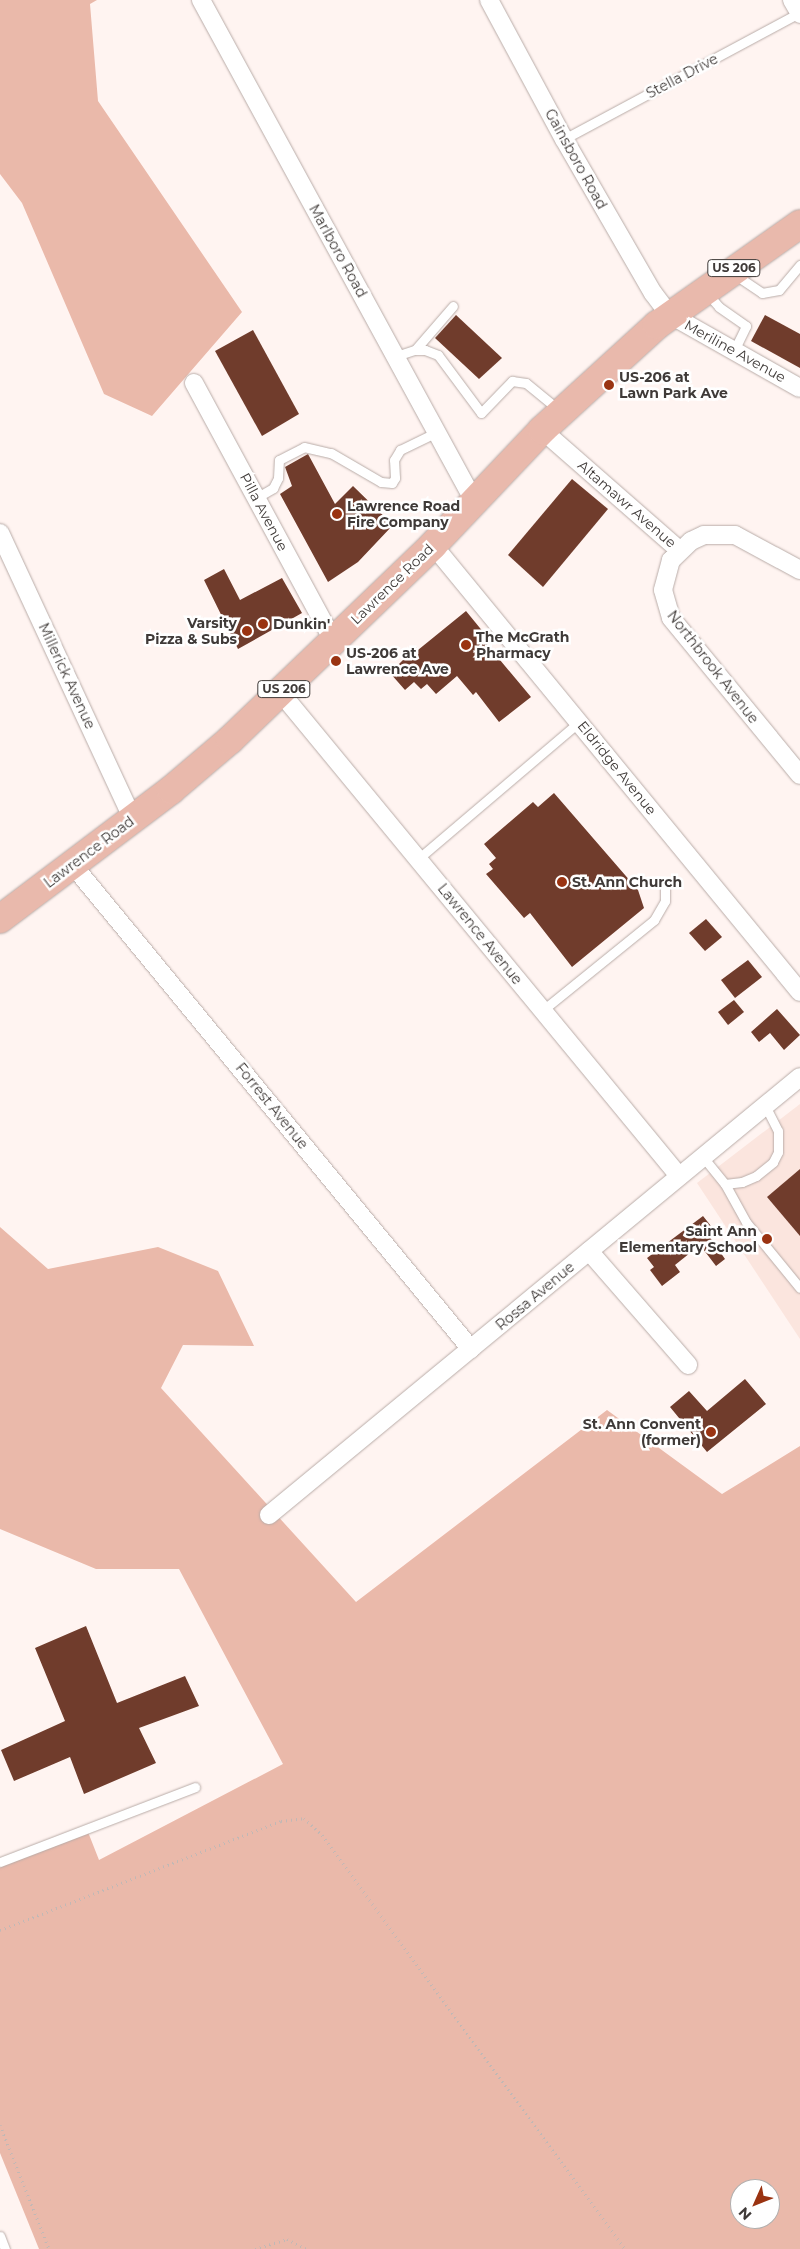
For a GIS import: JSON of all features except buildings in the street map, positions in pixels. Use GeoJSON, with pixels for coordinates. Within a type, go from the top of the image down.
{"type":"FeatureCollection","features":[{"type":"Feature","properties":{"kind":"main road","name":"Lawrence Road"},"geometry":{"type":"LineString","coordinates":[[0,919],[133,819],[230,740],[433,545],[551,421],[670,314],[730,271],[797,230]]}},
{"type":"Feature","properties":{"kind":"street","name":"Marlboro Road"},"geometry":{"type":"LineString","coordinates":[[201,0],[474,501]]}},
{"type":"Feature","properties":{"kind":"street","name":"Gainsboro Road"},"geometry":{"type":"LineString","coordinates":[[489,0],[564,139],[652,293],[670,314]]}},
{"type":"Feature","properties":{"kind":"street"},"geometry":{"type":"LineString","coordinates":[[792,0],[800,14]]}},
{"type":"Feature","properties":{"kind":"street","name":"Meriline Avenue"},"geometry":{"type":"LineString","coordinates":[[670,314],[800,388]]}},
{"type":"Feature","properties":{"kind":"street","name":"Pilla Avenue"},"geometry":{"type":"LineString","coordinates":[[194,383],[334,642]]}},
{"type":"Feature","properties":{"kind":"street","name":"Altamawr Avenue"},"geometry":{"type":"LineString","coordinates":[[551,421],[679,550],[704,535],[728,534],[744,539],[800,570]]}},
{"type":"Feature","properties":{"kind":"street","name":"Millerick Avenue"},"geometry":{"type":"LineString","coordinates":[[0,534],[133,819]]}},
{"type":"Feature","properties":{"kind":"street","name":"Eldridge Avenue"},"geometry":{"type":"LineString","coordinates":[[433,545],[800,992]]}},
{"type":"Feature","properties":{"kind":"street","name":"Northbrook Avenue"},"geometry":{"type":"LineString","coordinates":[[679,550],[665,574],[663,590],[671,618],[800,775]]}},
{"type":"Feature","properties":{"kind":"street","name":"Lawrence Avenue"},"geometry":{"type":"LineString","coordinates":[[281,692],[679,1176]]}},
{"type":"Feature","properties":{"kind":"street","name":"Forrest Avenue"},"geometry":{"type":"LineString","coordinates":[[72,864],[471,1349]]}},
{"type":"Feature","properties":{"kind":"street","name":"Rossa Avenue"},"geometry":{"type":"LineString","coordinates":[[270,1515],[800,1077]]}},
{"type":"Feature","properties":{"kind":"street"},"geometry":{"type":"LineString","coordinates":[[589,1251],[688,1365]]}},
{"type":"Feature","properties":{"kind":"lane","name":"Stella Drive"},"geometry":{"type":"LineString","coordinates":[[564,139],[800,14]]}},
{"type":"Feature","properties":{"kind":"lane"},"geometry":{"type":"LineString","coordinates":[[730,271],[762,293],[779,290],[800,265]]}},
{"type":"Feature","properties":{"kind":"lane"},"geometry":{"type":"LineString","coordinates":[[704,289],[719,307],[746,326],[734,351]]}},
{"type":"Feature","properties":{"kind":"lane"},"geometry":{"type":"LineString","coordinates":[[415,350],[453,306]]}},
{"type":"Feature","properties":{"kind":"lane"},"geometry":{"type":"LineString","coordinates":[[396,356],[415,350],[425,350],[438,355],[480,413],[512,381],[526,383],[551,421]]}},
{"type":"Feature","properties":{"kind":"lane"},"geometry":{"type":"LineString","coordinates":[[256,498],[273,488],[279,460],[304,447],[331,453],[381,482],[392,483],[396,478],[394,460],[400,450],[437,432]]}},
{"type":"Feature","properties":{"kind":"lane"},"geometry":{"type":"LineString","coordinates":[[418,859],[579,722]]}},
{"type":"Feature","properties":{"kind":"lane"},"geometry":{"type":"LineString","coordinates":[[543,1010],[654,920],[665,901],[664,885]]}},
{"type":"Feature","properties":{"kind":"lane"},"geometry":{"type":"LineString","coordinates":[[725,1184],[742,1182],[756,1176],[776,1157],[780,1142],[778,1131],[764,1106]]}},
{"type":"Feature","properties":{"kind":"lane"},"geometry":{"type":"LineString","coordinates":[[703,1157],[725,1184],[746,1222],[800,1288]]}},
{"type":"Feature","properties":{"kind":"lane"},"geometry":{"type":"LineString","coordinates":[[0,1862],[195,1787]]}},
{"type":"Feature","properties":{"kind":"lane"},"geometry":{"type":"LineString","coordinates":[[0,2236],[5,2249]]}},
{"type":"Feature","properties":{"kind":"path"},"geometry":{"type":"LineString","coordinates":[[0,1930],[281,1822],[304,1818],[322,1835],[624,2249]]}},
{"type":"Feature","properties":{"kind":"path"},"geometry":{"type":"LineString","coordinates":[[0,2125],[49,2249]]}},
{"type":"Feature","properties":{"kind":"path"},"geometry":{"type":"LineString","coordinates":[[255,2249],[287,2239],[307,2249]]}},
{"type":"Feature","properties":{"kind":"shaded area"},"geometry":{"type":"Polygon","coordinates":[[[0,0],[97,0],[90,4],[98,101],[242,312],[152,416],[104,394],[22,203],[0,174],[0,0]]]}},
{"type":"Feature","properties":{"kind":"shaded area","name":"Saint Ann Elementary School"},"geometry":{"type":"Polygon","coordinates":[[[800,1104],[800,1339],[697,1183],[800,1104]]]}},
{"type":"Feature","properties":{"kind":"shaded area"},"geometry":{"type":"Polygon","coordinates":[[[0,1227],[48,1269],[158,1247],[218,1271],[254,1346],[183,1345],[161,1388],[356,1602],[607,1410],[722,1494],[800,1446],[800,2249],[39,2249],[0,2153],[0,1865],[88,1832],[99,1860],[283,1764],[179,1569],[96,1569],[0,1529],[0,1227]]]}},
{"type":"Feature","properties":{"kind":"place","name":"US-206 at Lawn Park Ave"},"geometry":{"type":"Point","coordinates":[609,385]}},
{"type":"Feature","properties":{"kind":"place","name":"Lawrence Road Fire Company"},"geometry":{"type":"Point","coordinates":[337,514]}},
{"type":"Feature","properties":{"kind":"place","name":"Dunkin'"},"geometry":{"type":"Point","coordinates":[263,624]}},
{"type":"Feature","properties":{"kind":"place","name":"Varsity Pizza & Subs"},"geometry":{"type":"Point","coordinates":[247,631]}},
{"type":"Feature","properties":{"kind":"place","name":"The McGrath Pharmacy"},"geometry":{"type":"Point","coordinates":[466,645]}},
{"type":"Feature","properties":{"kind":"place","name":"US-206 at Lawrence Ave"},"geometry":{"type":"Point","coordinates":[336,661]}},
{"type":"Feature","properties":{"kind":"place","name":"St. Ann Church"},"geometry":{"type":"Point","coordinates":[562,882]}},
{"type":"Feature","properties":{"kind":"place","name":"Saint Ann Elementary School"},"geometry":{"type":"Point","coordinates":[767,1239]}},
{"type":"Feature","properties":{"kind":"place","name":"St. Ann Convent (former)"},"geometry":{"type":"Point","coordinates":[711,1432]}}]}
